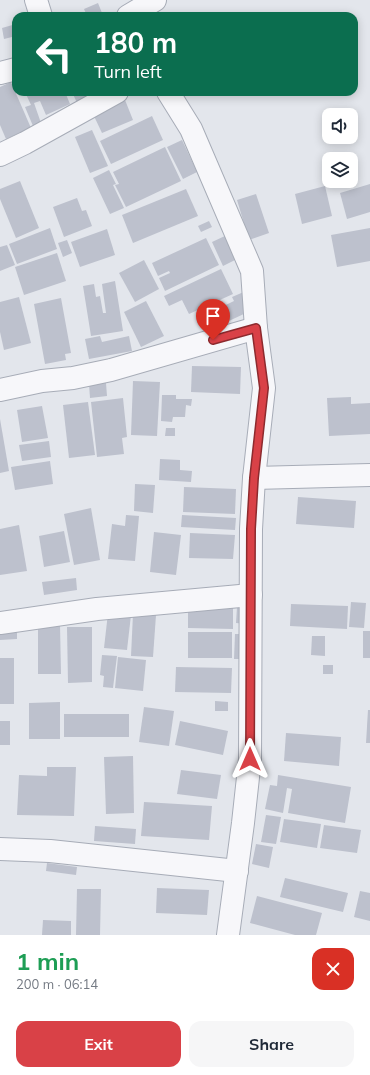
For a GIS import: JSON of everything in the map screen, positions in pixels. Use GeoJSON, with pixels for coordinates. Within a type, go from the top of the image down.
{"type":"FeatureCollection","features":[{"type":"Feature","properties":{"kind":"street"},"geometry":{"type":"LineString","coordinates":[[36,0],[40,12]]}},
{"type":"Feature","properties":{"kind":"street"},"geometry":{"type":"LineString","coordinates":[[135,12],[155,0]]}},
{"type":"Feature","properties":{"kind":"street"},"geometry":{"type":"LineString","coordinates":[[0,73],[12,70]]}},
{"type":"Feature","properties":{"kind":"street"},"geometry":{"type":"LineString","coordinates":[[0,155],[110,96]]}},
{"type":"Feature","properties":{"kind":"street"},"geometry":{"type":"LineString","coordinates":[[170,96],[191,129],[252,271],[256,328],[264,388],[254,478],[251,529],[250,759],[228,935]]}},
{"type":"Feature","properties":{"kind":"street"},"geometry":{"type":"LineString","coordinates":[[0,390],[42,381],[73,378],[111,370],[256,328]]}},
{"type":"Feature","properties":{"kind":"street"},"geometry":{"type":"LineString","coordinates":[[254,478],[370,475]]}},
{"type":"Feature","properties":{"kind":"street"},"geometry":{"type":"LineString","coordinates":[[0,623],[97,609],[251,595]]}},
{"type":"Feature","properties":{"kind":"street"},"geometry":{"type":"LineString","coordinates":[[0,849],[50,851],[237,872]]}},
{"type":"Feature","properties":{"kind":"building"},"geometry":{"type":"Polygon","coordinates":[[[98,3],[102,12],[85,12],[84,9],[98,3]]]}},
{"type":"Feature","properties":{"kind":"building"},"geometry":{"type":"Polygon","coordinates":[[[12,25],[12,37],[4,39],[2,28],[12,25]]]}},
{"type":"Feature","properties":{"kind":"building"},"geometry":{"type":"Polygon","coordinates":[[[11,82],[12,96],[17,96],[31,128],[6,139],[0,125],[0,87],[11,82]]]}},
{"type":"Feature","properties":{"kind":"building"},"geometry":{"type":"Polygon","coordinates":[[[27,96],[67,96],[70,104],[46,115],[40,101],[34,103],[41,123],[33,126],[25,107],[31,105],[27,96]]]}},
{"type":"Feature","properties":{"kind":"building"},"geometry":{"type":"Polygon","coordinates":[[[74,96],[93,96],[78,105],[74,96]]]}},
{"type":"Feature","properties":{"kind":"building"},"geometry":{"type":"Polygon","coordinates":[[[125,100],[133,120],[102,133],[93,114],[125,100]]]}},
{"type":"Feature","properties":{"kind":"building"},"geometry":{"type":"Polygon","coordinates":[[[152,116],[163,140],[111,164],[100,141],[152,116]]]}},
{"type":"Feature","properties":{"kind":"building"},"geometry":{"type":"Polygon","coordinates":[[[92,130],[108,166],[90,173],[75,137],[92,130]]]}},
{"type":"Feature","properties":{"kind":"building"},"geometry":{"type":"Polygon","coordinates":[[[182,140],[197,172],[183,179],[167,147],[182,140]]]}},
{"type":"Feature","properties":{"kind":"building"},"geometry":{"type":"Polygon","coordinates":[[[165,147],[181,181],[126,207],[115,185],[119,184],[113,172],[165,147]]]}},
{"type":"Feature","properties":{"kind":"building"},"geometry":{"type":"Polygon","coordinates":[[[109,170],[116,184],[113,185],[124,208],[110,214],[93,178],[109,170]]]}},
{"type":"Feature","properties":{"kind":"building"},"geometry":{"type":"Polygon","coordinates":[[[20,181],[39,228],[16,238],[0,199],[0,189],[20,181]]]}},
{"type":"Feature","properties":{"kind":"building"},"geometry":{"type":"Polygon","coordinates":[[[370,184],[370,212],[347,219],[340,193],[370,184]]]}},
{"type":"Feature","properties":{"kind":"building"},"geometry":{"type":"Polygon","coordinates":[[[322,187],[325,188],[332,216],[302,224],[295,194],[322,187]]]}},
{"type":"Feature","properties":{"kind":"building"},"geometry":{"type":"Polygon","coordinates":[[[186,189],[198,216],[133,243],[122,215],[186,189]]]}},
{"type":"Feature","properties":{"kind":"building"},"geometry":{"type":"Polygon","coordinates":[[[256,194],[269,233],[249,240],[237,200],[256,194]]]}},
{"type":"Feature","properties":{"kind":"building"},"geometry":{"type":"Polygon","coordinates":[[[77,198],[82,211],[86,210],[92,226],[64,237],[53,207],[77,198]]]}},
{"type":"Feature","properties":{"kind":"building"},"geometry":{"type":"Polygon","coordinates":[[[209,221],[212,227],[201,232],[198,226],[209,221]]]}},
{"type":"Feature","properties":{"kind":"building"},"geometry":{"type":"Polygon","coordinates":[[[50,228],[57,249],[17,264],[9,244],[50,228]]]}},
{"type":"Feature","properties":{"kind":"building"},"geometry":{"type":"Polygon","coordinates":[[[370,228],[370,261],[337,267],[331,235],[370,228]]]}},
{"type":"Feature","properties":{"kind":"building"},"geometry":{"type":"Polygon","coordinates":[[[107,229],[115,255],[80,267],[71,242],[107,229]]]}},
{"type":"Feature","properties":{"kind":"building"},"geometry":{"type":"Polygon","coordinates":[[[227,235],[241,257],[223,266],[212,242],[227,235]]]}},
{"type":"Feature","properties":{"kind":"building"},"geometry":{"type":"Polygon","coordinates":[[[206,238],[219,265],[165,291],[159,278],[170,273],[169,271],[158,276],[152,263],[206,238]]]}},
{"type":"Feature","properties":{"kind":"building"},"geometry":{"type":"Polygon","coordinates":[[[67,240],[72,253],[63,257],[58,243],[67,240]]]}},
{"type":"Feature","properties":{"kind":"building"},"geometry":{"type":"Polygon","coordinates":[[[7,245],[15,265],[0,271],[0,247],[7,245]]]}},
{"type":"Feature","properties":{"kind":"building"},"geometry":{"type":"Polygon","coordinates":[[[57,253],[66,281],[24,295],[15,267],[57,253]]]}},
{"type":"Feature","properties":{"kind":"building"},"geometry":{"type":"Polygon","coordinates":[[[144,260],[159,289],[135,302],[119,273],[144,260]]]}},
{"type":"Feature","properties":{"kind":"building"},"geometry":{"type":"Polygon","coordinates":[[[221,269],[233,294],[189,314],[182,300],[169,306],[164,296],[221,269]]]}},
{"type":"Feature","properties":{"kind":"building"},"geometry":{"type":"Polygon","coordinates":[[[115,281],[123,331],[91,336],[83,286],[94,284],[96,297],[100,296],[103,313],[106,313],[102,284],[115,281]]]}},
{"type":"Feature","properties":{"kind":"building"},"geometry":{"type":"Polygon","coordinates":[[[246,291],[248,312],[214,328],[207,314],[234,301],[232,297],[246,291]]]}},
{"type":"Feature","properties":{"kind":"building"},"geometry":{"type":"Polygon","coordinates":[[[19,297],[31,343],[4,350],[0,332],[0,302],[19,297]]]}},
{"type":"Feature","properties":{"kind":"building"},"geometry":{"type":"Polygon","coordinates":[[[61,298],[71,353],[65,354],[66,360],[45,364],[34,304],[61,298]]]}},
{"type":"Feature","properties":{"kind":"building"},"geometry":{"type":"Polygon","coordinates":[[[146,301],[164,336],[141,347],[124,312],[146,301]]]}},
{"type":"Feature","properties":{"kind":"building"},"geometry":{"type":"Polygon","coordinates":[[[100,336],[102,342],[129,336],[132,351],[89,359],[85,339],[100,336]]]}},
{"type":"Feature","properties":{"kind":"building"},"geometry":{"type":"Polygon","coordinates":[[[192,366],[241,367],[240,394],[191,392],[192,366]]]}},
{"type":"Feature","properties":{"kind":"building"},"geometry":{"type":"Polygon","coordinates":[[[133,381],[160,382],[157,436],[131,435],[133,381]]]}},
{"type":"Feature","properties":{"kind":"building"},"geometry":{"type":"Polygon","coordinates":[[[106,383],[107,396],[90,398],[89,384],[106,383]]]}},
{"type":"Feature","properties":{"kind":"building"},"geometry":{"type":"Polygon","coordinates":[[[162,395],[176,395],[176,399],[192,399],[191,406],[186,405],[185,417],[173,417],[172,422],[161,421],[162,395]]]}},
{"type":"Feature","properties":{"kind":"building"},"geometry":{"type":"Polygon","coordinates":[[[351,397],[351,404],[370,403],[370,434],[329,436],[327,398],[351,397]]]}},
{"type":"Feature","properties":{"kind":"building"},"geometry":{"type":"Polygon","coordinates":[[[123,398],[127,437],[122,438],[124,454],[97,457],[91,402],[123,398]]]}},
{"type":"Feature","properties":{"kind":"building"},"geometry":{"type":"Polygon","coordinates":[[[88,402],[95,455],[69,458],[63,405],[88,402]]]}},
{"type":"Feature","properties":{"kind":"building"},"geometry":{"type":"Polygon","coordinates":[[[42,406],[48,438],[22,442],[17,410],[42,406]]]}},
{"type":"Feature","properties":{"kind":"building"},"geometry":{"type":"Polygon","coordinates":[[[0,419],[9,471],[0,473],[0,419]]]}},
{"type":"Feature","properties":{"kind":"building"},"geometry":{"type":"Polygon","coordinates":[[[166,428],[175,428],[175,436],[165,436],[166,428]]]}},
{"type":"Feature","properties":{"kind":"building"},"geometry":{"type":"Polygon","coordinates":[[[49,441],[51,457],[22,461],[19,445],[49,441]]]}},
{"type":"Feature","properties":{"kind":"building"},"geometry":{"type":"Polygon","coordinates":[[[160,459],[180,460],[180,470],[192,471],[191,482],[159,480],[160,459]]]}},
{"type":"Feature","properties":{"kind":"building"},"geometry":{"type":"Polygon","coordinates":[[[50,461],[53,484],[15,490],[11,467],[50,461]]]}},
{"type":"Feature","properties":{"kind":"building"},"geometry":{"type":"Polygon","coordinates":[[[135,484],[155,485],[153,513],[134,511],[135,484]]]}},
{"type":"Feature","properties":{"kind":"building"},"geometry":{"type":"Polygon","coordinates":[[[184,487],[236,489],[235,514],[183,512],[184,487]]]}},
{"type":"Feature","properties":{"kind":"building"},"geometry":{"type":"Polygon","coordinates":[[[298,497],[356,501],[354,528],[296,524],[298,497]]]}},
{"type":"Feature","properties":{"kind":"building"},"geometry":{"type":"Polygon","coordinates":[[[91,508],[100,560],[74,565],[64,514],[91,508]]]}},
{"type":"Feature","properties":{"kind":"building"},"geometry":{"type":"Polygon","coordinates":[[[126,515],[139,516],[135,561],[108,559],[112,524],[125,526],[126,515]]]}},
{"type":"Feature","properties":{"kind":"building"},"geometry":{"type":"Polygon","coordinates":[[[182,515],[236,518],[235,530],[181,527],[182,515]]]}},
{"type":"Feature","properties":{"kind":"building"},"geometry":{"type":"Polygon","coordinates":[[[19,525],[27,571],[0,575],[0,529],[19,525]]]}},
{"type":"Feature","properties":{"kind":"building"},"geometry":{"type":"Polygon","coordinates":[[[64,531],[70,562],[44,567],[39,536],[64,531]]]}},
{"type":"Feature","properties":{"kind":"building"},"geometry":{"type":"Polygon","coordinates":[[[154,532],[181,535],[176,575],[150,572],[154,532]]]}},
{"type":"Feature","properties":{"kind":"building"},"geometry":{"type":"Polygon","coordinates":[[[190,533],[235,535],[233,559],[189,558],[190,533]]]}},
{"type":"Feature","properties":{"kind":"building"},"geometry":{"type":"Polygon","coordinates":[[[76,578],[77,590],[44,595],[42,582],[76,578]]]}},
{"type":"Feature","properties":{"kind":"building"},"geometry":{"type":"Polygon","coordinates":[[[351,602],[366,603],[364,628],[349,627],[351,602]]]}},
{"type":"Feature","properties":{"kind":"building"},"geometry":{"type":"Polygon","coordinates":[[[291,604],[348,606],[347,629],[290,626],[291,604]]]}},
{"type":"Feature","properties":{"kind":"building"},"geometry":{"type":"Polygon","coordinates":[[[188,605],[233,605],[233,629],[188,628],[188,605]]]}},
{"type":"Feature","properties":{"kind":"building"},"geometry":{"type":"Polygon","coordinates":[[[237,607],[247,607],[247,624],[236,623],[237,607]]]}},
{"type":"Feature","properties":{"kind":"building"},"geometry":{"type":"Polygon","coordinates":[[[108,613],[131,615],[127,650],[104,648],[108,613]]]}},
{"type":"Feature","properties":{"kind":"building"},"geometry":{"type":"Polygon","coordinates":[[[133,614],[156,615],[153,657],[131,656],[133,614]]]}},
{"type":"Feature","properties":{"kind":"building"},"geometry":{"type":"Polygon","coordinates":[[[38,625],[60,625],[61,674],[38,674],[38,625]]]}},
{"type":"Feature","properties":{"kind":"building"},"geometry":{"type":"Polygon","coordinates":[[[17,627],[17,639],[0,640],[0,628],[17,627]]]}},
{"type":"Feature","properties":{"kind":"building"},"geometry":{"type":"Polygon","coordinates":[[[67,627],[92,627],[92,682],[68,683],[67,627]]]}},
{"type":"Feature","properties":{"kind":"building"},"geometry":{"type":"Polygon","coordinates":[[[363,631],[370,631],[370,658],[363,658],[363,631]]]}},
{"type":"Feature","properties":{"kind":"building"},"geometry":{"type":"Polygon","coordinates":[[[188,632],[232,632],[232,658],[188,658],[188,632]]]}},
{"type":"Feature","properties":{"kind":"building"},"geometry":{"type":"Polygon","coordinates":[[[235,634],[246,634],[246,659],[234,659],[235,634]]]}},
{"type":"Feature","properties":{"kind":"building"},"geometry":{"type":"Polygon","coordinates":[[[312,636],[325,636],[325,656],[311,655],[312,636]]]}},
{"type":"Feature","properties":{"kind":"building"},"geometry":{"type":"Polygon","coordinates":[[[102,655],[117,656],[113,688],[103,687],[104,676],[100,675],[102,655]]]}},
{"type":"Feature","properties":{"kind":"building"},"geometry":{"type":"Polygon","coordinates":[[[118,657],[146,660],[143,691],[115,688],[118,657]]]}},
{"type":"Feature","properties":{"kind":"building"},"geometry":{"type":"Polygon","coordinates":[[[0,658],[14,658],[14,704],[0,704],[0,658]]]}},
{"type":"Feature","properties":{"kind":"building"},"geometry":{"type":"Polygon","coordinates":[[[323,665],[333,665],[333,674],[323,674],[323,665]]]}},
{"type":"Feature","properties":{"kind":"building"},"geometry":{"type":"Polygon","coordinates":[[[176,667],[232,668],[231,693],[175,692],[176,667]]]}},
{"type":"Feature","properties":{"kind":"building"},"geometry":{"type":"Polygon","coordinates":[[[215,701],[228,702],[228,711],[215,711],[215,701]]]}},
{"type":"Feature","properties":{"kind":"building"},"geometry":{"type":"Polygon","coordinates":[[[60,702],[60,739],[29,739],[29,703],[60,702]]]}},
{"type":"Feature","properties":{"kind":"building"},"geometry":{"type":"Polygon","coordinates":[[[144,707],[174,711],[169,746],[139,742],[144,707]]]}},
{"type":"Feature","properties":{"kind":"building"},"geometry":{"type":"Polygon","coordinates":[[[368,710],[370,710],[370,743],[366,743],[368,710]]]}},
{"type":"Feature","properties":{"kind":"building"},"geometry":{"type":"Polygon","coordinates":[[[64,714],[129,714],[129,737],[64,737],[64,714]]]}},
{"type":"Feature","properties":{"kind":"building"},"geometry":{"type":"Polygon","coordinates":[[[0,721],[10,721],[10,745],[0,745],[0,721]]]}},
{"type":"Feature","properties":{"kind":"building"},"geometry":{"type":"Polygon","coordinates":[[[180,721],[228,731],[223,755],[175,745],[180,721]]]}},
{"type":"Feature","properties":{"kind":"building"},"geometry":{"type":"Polygon","coordinates":[[[286,733],[341,737],[339,766],[284,761],[286,733]]]}},
{"type":"Feature","properties":{"kind":"building"},"geometry":{"type":"Polygon","coordinates":[[[133,756],[134,813],[106,814],[104,757],[133,756]]]}},
{"type":"Feature","properties":{"kind":"building"},"geometry":{"type":"Polygon","coordinates":[[[47,767],[76,767],[74,816],[17,815],[19,775],[47,776],[47,767]]]}},
{"type":"Feature","properties":{"kind":"building"},"geometry":{"type":"Polygon","coordinates":[[[181,770],[221,775],[217,799],[177,794],[181,770]]]}},
{"type":"Feature","properties":{"kind":"building"},"geometry":{"type":"Polygon","coordinates":[[[278,775],[351,787],[345,823],[288,813],[292,789],[287,788],[283,813],[265,809],[270,785],[277,786],[278,775]]]}},
{"type":"Feature","properties":{"kind":"building"},"geometry":{"type":"Polygon","coordinates":[[[144,802],[212,806],[209,840],[141,836],[144,802]]]}},
{"type":"Feature","properties":{"kind":"building"},"geometry":{"type":"Polygon","coordinates":[[[266,815],[281,817],[276,844],[261,842],[266,815]]]}},
{"type":"Feature","properties":{"kind":"building"},"geometry":{"type":"Polygon","coordinates":[[[284,819],[321,824],[317,848],[280,842],[284,819]]]}},
{"type":"Feature","properties":{"kind":"building"},"geometry":{"type":"Polygon","coordinates":[[[324,825],[361,830],[357,853],[320,848],[324,825]]]}},
{"type":"Feature","properties":{"kind":"building"},"geometry":{"type":"Polygon","coordinates":[[[95,826],[136,829],[135,844],[94,841],[95,826]]]}},
{"type":"Feature","properties":{"kind":"building"},"geometry":{"type":"Polygon","coordinates":[[[256,844],[273,847],[269,868],[252,864],[256,844]]]}},
{"type":"Feature","properties":{"kind":"building"},"geometry":{"type":"Polygon","coordinates":[[[47,863],[77,867],[76,875],[46,871],[47,863]]]}},
{"type":"Feature","properties":{"kind":"building"},"geometry":{"type":"Polygon","coordinates":[[[285,878],[348,893],[343,912],[280,897],[285,878]]]}},
{"type":"Feature","properties":{"kind":"building"},"geometry":{"type":"Polygon","coordinates":[[[157,888],[209,890],[207,915],[156,913],[157,888]]]}},
{"type":"Feature","properties":{"kind":"building"},"geometry":{"type":"Polygon","coordinates":[[[77,889],[101,889],[100,935],[76,935],[77,889]]]}},
{"type":"Feature","properties":{"kind":"building"},"geometry":{"type":"Polygon","coordinates":[[[360,891],[370,893],[370,921],[354,917],[360,891]]]}},
{"type":"Feature","properties":{"kind":"building"},"geometry":{"type":"Polygon","coordinates":[[[257,896],[322,913],[316,935],[295,935],[250,923],[257,896]]]}},
{"type":"Feature","properties":{"kind":"building"},"geometry":{"type":"Polygon","coordinates":[[[43,920],[71,921],[71,935],[42,935],[43,920]]]}},
{"type":"Feature","properties":{"kind":"route"},"geometry":{"type":"LineString","coordinates":[[213,340],[256,328],[264,388],[262,420],[254,478],[251,529],[250,759]]}}]}
